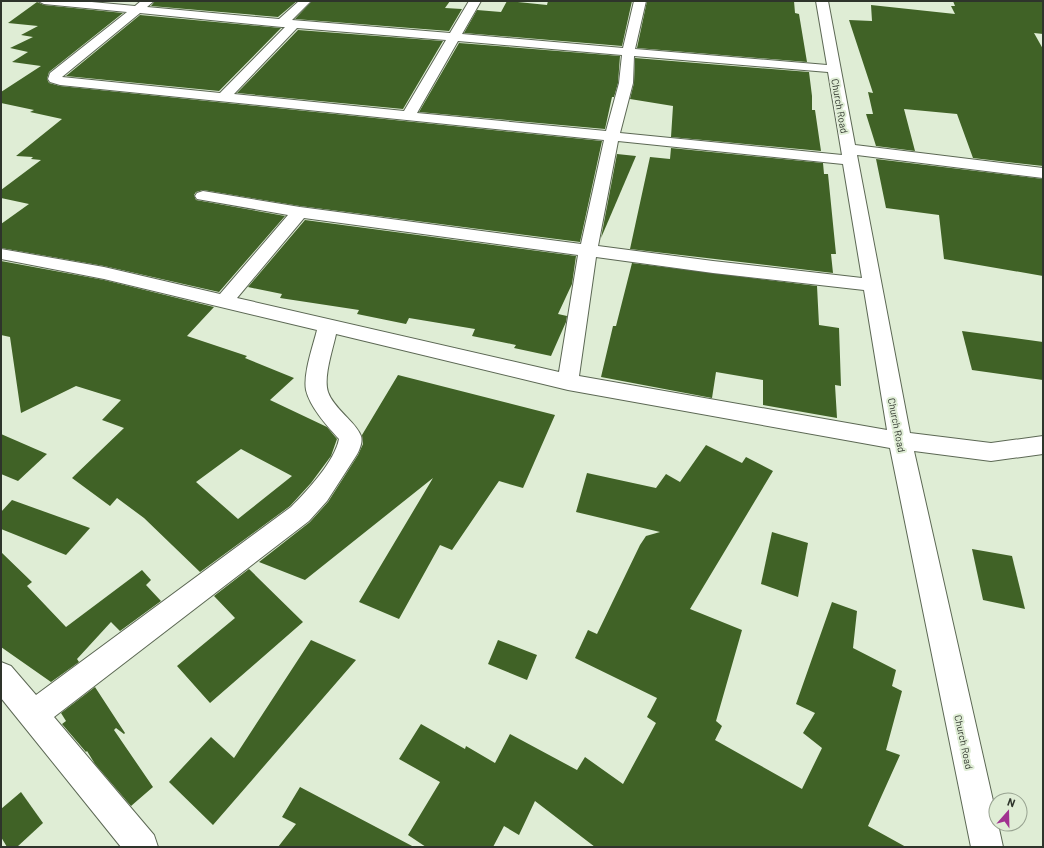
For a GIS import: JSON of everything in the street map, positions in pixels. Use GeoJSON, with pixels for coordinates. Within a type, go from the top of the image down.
{"type":"FeatureCollection","features":[{"type":"Feature","properties":{"kind":"street"},"geometry":{"type":"LineString","coordinates":[[44,1],[288,24],[834,69]]}},
{"type":"Feature","properties":{"kind":"street"},"geometry":{"type":"LineString","coordinates":[[148,1],[55,76],[55,79],[60,81],[409,115],[612,137],[849,155],[1043,173]]}},
{"type":"Feature","properties":{"kind":"street"},"geometry":{"type":"LineString","coordinates":[[224,97],[288,24],[305,1]]}},
{"type":"Feature","properties":{"kind":"street"},"geometry":{"type":"LineString","coordinates":[[409,115],[475,1]]}},
{"type":"Feature","properties":{"kind":"street"},"geometry":{"type":"LineString","coordinates":[[568,382],[588,250],[612,137],[626,82],[628,52],[640,1]]}},
{"type":"Feature","properties":{"kind":"street","name":"Church Road"},"geometry":{"type":"LineString","coordinates":[[822,1],[900,441],[987,847]]}},
{"type":"Feature","properties":{"kind":"street"},"geometry":{"type":"LineString","coordinates":[[203,196],[300,212],[713,267],[872,285]]}},
{"type":"Feature","properties":{"kind":"street"},"geometry":{"type":"LineString","coordinates":[[224,301],[300,212]]}},
{"type":"Feature","properties":{"kind":"street"},"geometry":{"type":"LineString","coordinates":[[1,254],[104,273],[568,382],[900,441],[991,452],[1043,445]]}},
{"type":"Feature","properties":{"kind":"street"},"geometry":{"type":"LineString","coordinates":[[33,715],[294,519],[319,494],[348,450],[350,437],[328,412],[318,391],[316,379],[328,325]]}},
{"type":"Feature","properties":{"kind":"street"},"geometry":{"type":"LineString","coordinates":[[1,676],[142,847]]}},
{"type":"Feature","properties":{"kind":"building"},"geometry":{"type":"Polygon","coordinates":[[[155,1],[297,1],[278,17],[151,6],[155,1]]]}},
{"type":"Feature","properties":{"kind":"building"},"geometry":{"type":"Polygon","coordinates":[[[312,1],[450,1],[445,8],[462,9],[449,31],[295,19],[312,1]]]}},
{"type":"Feature","properties":{"kind":"building"},"geometry":{"type":"Polygon","coordinates":[[[507,1],[547,5],[548,1],[632,1],[622,46],[464,33],[477,10],[501,12],[507,1]]]}},
{"type":"Feature","properties":{"kind":"building"},"geometry":{"type":"Polygon","coordinates":[[[647,1],[794,1],[795,13],[799,14],[807,62],[637,48],[647,1]]]}},
{"type":"Feature","properties":{"kind":"building"},"geometry":{"type":"Polygon","coordinates":[[[953,1],[1043,1],[1043,34],[1034,33],[1043,49],[1043,166],[973,158],[957,114],[904,109],[915,151],[876,146],[866,114],[873,114],[868,92],[873,93],[849,20],[872,21],[871,5],[955,14],[951,6],[955,6],[953,1]]]}},
{"type":"Feature","properties":{"kind":"building"},"geometry":{"type":"Polygon","coordinates":[[[37,2],[44,5],[123,13],[49,72],[47,79],[49,83],[60,86],[602,141],[580,242],[300,206],[203,190],[196,192],[194,195],[196,200],[285,216],[219,292],[104,266],[1,248],[1,224],[29,204],[1,198],[1,190],[41,160],[31,159],[33,157],[16,156],[62,119],[30,112],[34,110],[1,103],[1,92],[41,66],[12,62],[28,52],[10,48],[33,37],[21,35],[38,26],[8,23],[37,2]]]}},
{"type":"Feature","properties":{"kind":"building"},"geometry":{"type":"Polygon","coordinates":[[[140,15],[281,28],[219,91],[66,76],[140,15]]]}},
{"type":"Feature","properties":{"kind":"building"},"geometry":{"type":"Polygon","coordinates":[[[298,30],[443,41],[403,109],[237,93],[298,30]]]}},
{"type":"Feature","properties":{"kind":"building"},"geometry":{"type":"Polygon","coordinates":[[[459,43],[620,56],[618,83],[614,97],[612,97],[605,129],[419,112],[459,43]]]}},
{"type":"Feature","properties":{"kind":"building"},"geometry":{"type":"Polygon","coordinates":[[[635,58],[809,72],[812,110],[815,110],[821,151],[671,137],[673,106],[630,99],[634,83],[635,58]]]}},
{"type":"Feature","properties":{"kind":"building"},"geometry":{"type":"Polygon","coordinates":[[[671,148],[823,163],[824,174],[828,174],[836,254],[831,254],[833,273],[630,249],[650,157],[670,159],[671,148]]]}},
{"type":"Feature","properties":{"kind":"building"},"geometry":{"type":"Polygon","coordinates":[[[617,154],[636,156],[601,238],[617,154]]]}},
{"type":"Feature","properties":{"kind":"building"},"geometry":{"type":"Polygon","coordinates":[[[876,159],[1043,179],[1043,276],[944,259],[939,215],[886,208],[876,159]]]}},
{"type":"Feature","properties":{"kind":"building"},"geometry":{"type":"Polygon","coordinates":[[[305,220],[576,256],[572,284],[558,314],[567,316],[566,322],[551,356],[514,348],[516,345],[472,336],[475,329],[409,318],[406,324],[357,314],[359,310],[280,298],[282,294],[248,287],[305,220]]]}},
{"type":"Feature","properties":{"kind":"building"},"geometry":{"type":"Polygon","coordinates":[[[1,261],[104,280],[214,307],[187,336],[247,356],[245,358],[294,378],[270,400],[327,427],[337,439],[331,456],[311,483],[290,506],[200,572],[144,518],[117,498],[110,506],[72,478],[124,428],[102,420],[121,400],[76,386],[21,413],[10,337],[1,335],[1,261]],[[241,449],[196,482],[238,519],[292,476],[241,449]]]}},
{"type":"Feature","properties":{"kind":"building"},"geometry":{"type":"Polygon","coordinates":[[[632,263],[817,286],[819,325],[839,328],[841,386],[835,385],[837,418],[763,405],[763,380],[716,372],[712,398],[601,377],[613,326],[616,326],[632,263]]]}},
{"type":"Feature","properties":{"kind":"building"},"geometry":{"type":"Polygon","coordinates":[[[962,331],[1043,342],[1043,380],[972,370],[962,331]]]}},
{"type":"Feature","properties":{"kind":"building"},"geometry":{"type":"Polygon","coordinates":[[[398,375],[555,415],[523,488],[499,481],[452,550],[440,545],[399,619],[359,602],[433,478],[305,580],[259,562],[310,522],[328,502],[358,455],[363,444],[362,435],[398,375]]]}},
{"type":"Feature","properties":{"kind":"building"},"geometry":{"type":"Polygon","coordinates":[[[1,434],[47,454],[18,481],[1,474],[1,434]]]}},
{"type":"Feature","properties":{"kind":"building"},"geometry":{"type":"Polygon","coordinates":[[[706,445],[742,463],[746,457],[773,471],[690,609],[742,630],[716,721],[722,726],[715,740],[802,789],[822,748],[803,733],[815,713],[796,704],[832,602],[857,611],[853,648],[896,670],[892,686],[902,691],[886,750],[900,755],[868,826],[906,847],[595,847],[535,801],[519,835],[504,826],[493,847],[426,847],[408,835],[440,782],[399,759],[421,724],[465,749],[466,746],[495,763],[510,734],[577,770],[585,757],[623,784],[656,723],[647,717],[657,698],[575,658],[588,630],[597,634],[640,545],[646,536],[660,532],[576,512],[587,473],[656,488],[666,474],[680,482],[706,445]]]}},
{"type":"Feature","properties":{"kind":"building"},"geometry":{"type":"Polygon","coordinates":[[[12,500],[90,528],[66,555],[1,529],[1,512],[12,500]]]}},
{"type":"Feature","properties":{"kind":"building"},"geometry":{"type":"Polygon","coordinates":[[[772,532],[808,543],[798,597],[761,584],[772,532]]]}},
{"type":"Feature","properties":{"kind":"building"},"geometry":{"type":"Polygon","coordinates":[[[972,549],[1012,556],[1025,609],[983,600],[972,549]]]}},
{"type":"Feature","properties":{"kind":"building"},"geometry":{"type":"Polygon","coordinates":[[[1,552],[32,582],[27,586],[66,627],[142,570],[151,580],[146,585],[161,601],[120,631],[111,622],[77,659],[79,662],[51,682],[1,647],[1,552]]]}},
{"type":"Feature","properties":{"kind":"building"},"geometry":{"type":"Polygon","coordinates":[[[249,569],[303,622],[210,703],[177,666],[235,618],[214,596],[249,569]]]}},
{"type":"Feature","properties":{"kind":"building"},"geometry":{"type":"Polygon","coordinates":[[[311,640],[356,660],[213,825],[169,782],[211,737],[234,758],[311,640]]]}},
{"type":"Feature","properties":{"kind":"building"},"geometry":{"type":"Polygon","coordinates":[[[498,640],[537,655],[527,680],[488,664],[498,640]]]}},
{"type":"Feature","properties":{"kind":"building"},"geometry":{"type":"Polygon","coordinates":[[[95,687],[125,733],[124,734],[116,728],[114,730],[153,787],[131,806],[95,764],[87,751],[86,752],[62,724],[66,721],[61,713],[95,687]]]}},
{"type":"Feature","properties":{"kind":"building"},"geometry":{"type":"Polygon","coordinates":[[[300,787],[414,847],[278,847],[296,824],[282,817],[300,787]]]}},
{"type":"Feature","properties":{"kind":"building"},"geometry":{"type":"Polygon","coordinates":[[[21,792],[43,823],[17,847],[7,847],[1,837],[1,809],[21,792]]]}}]}
